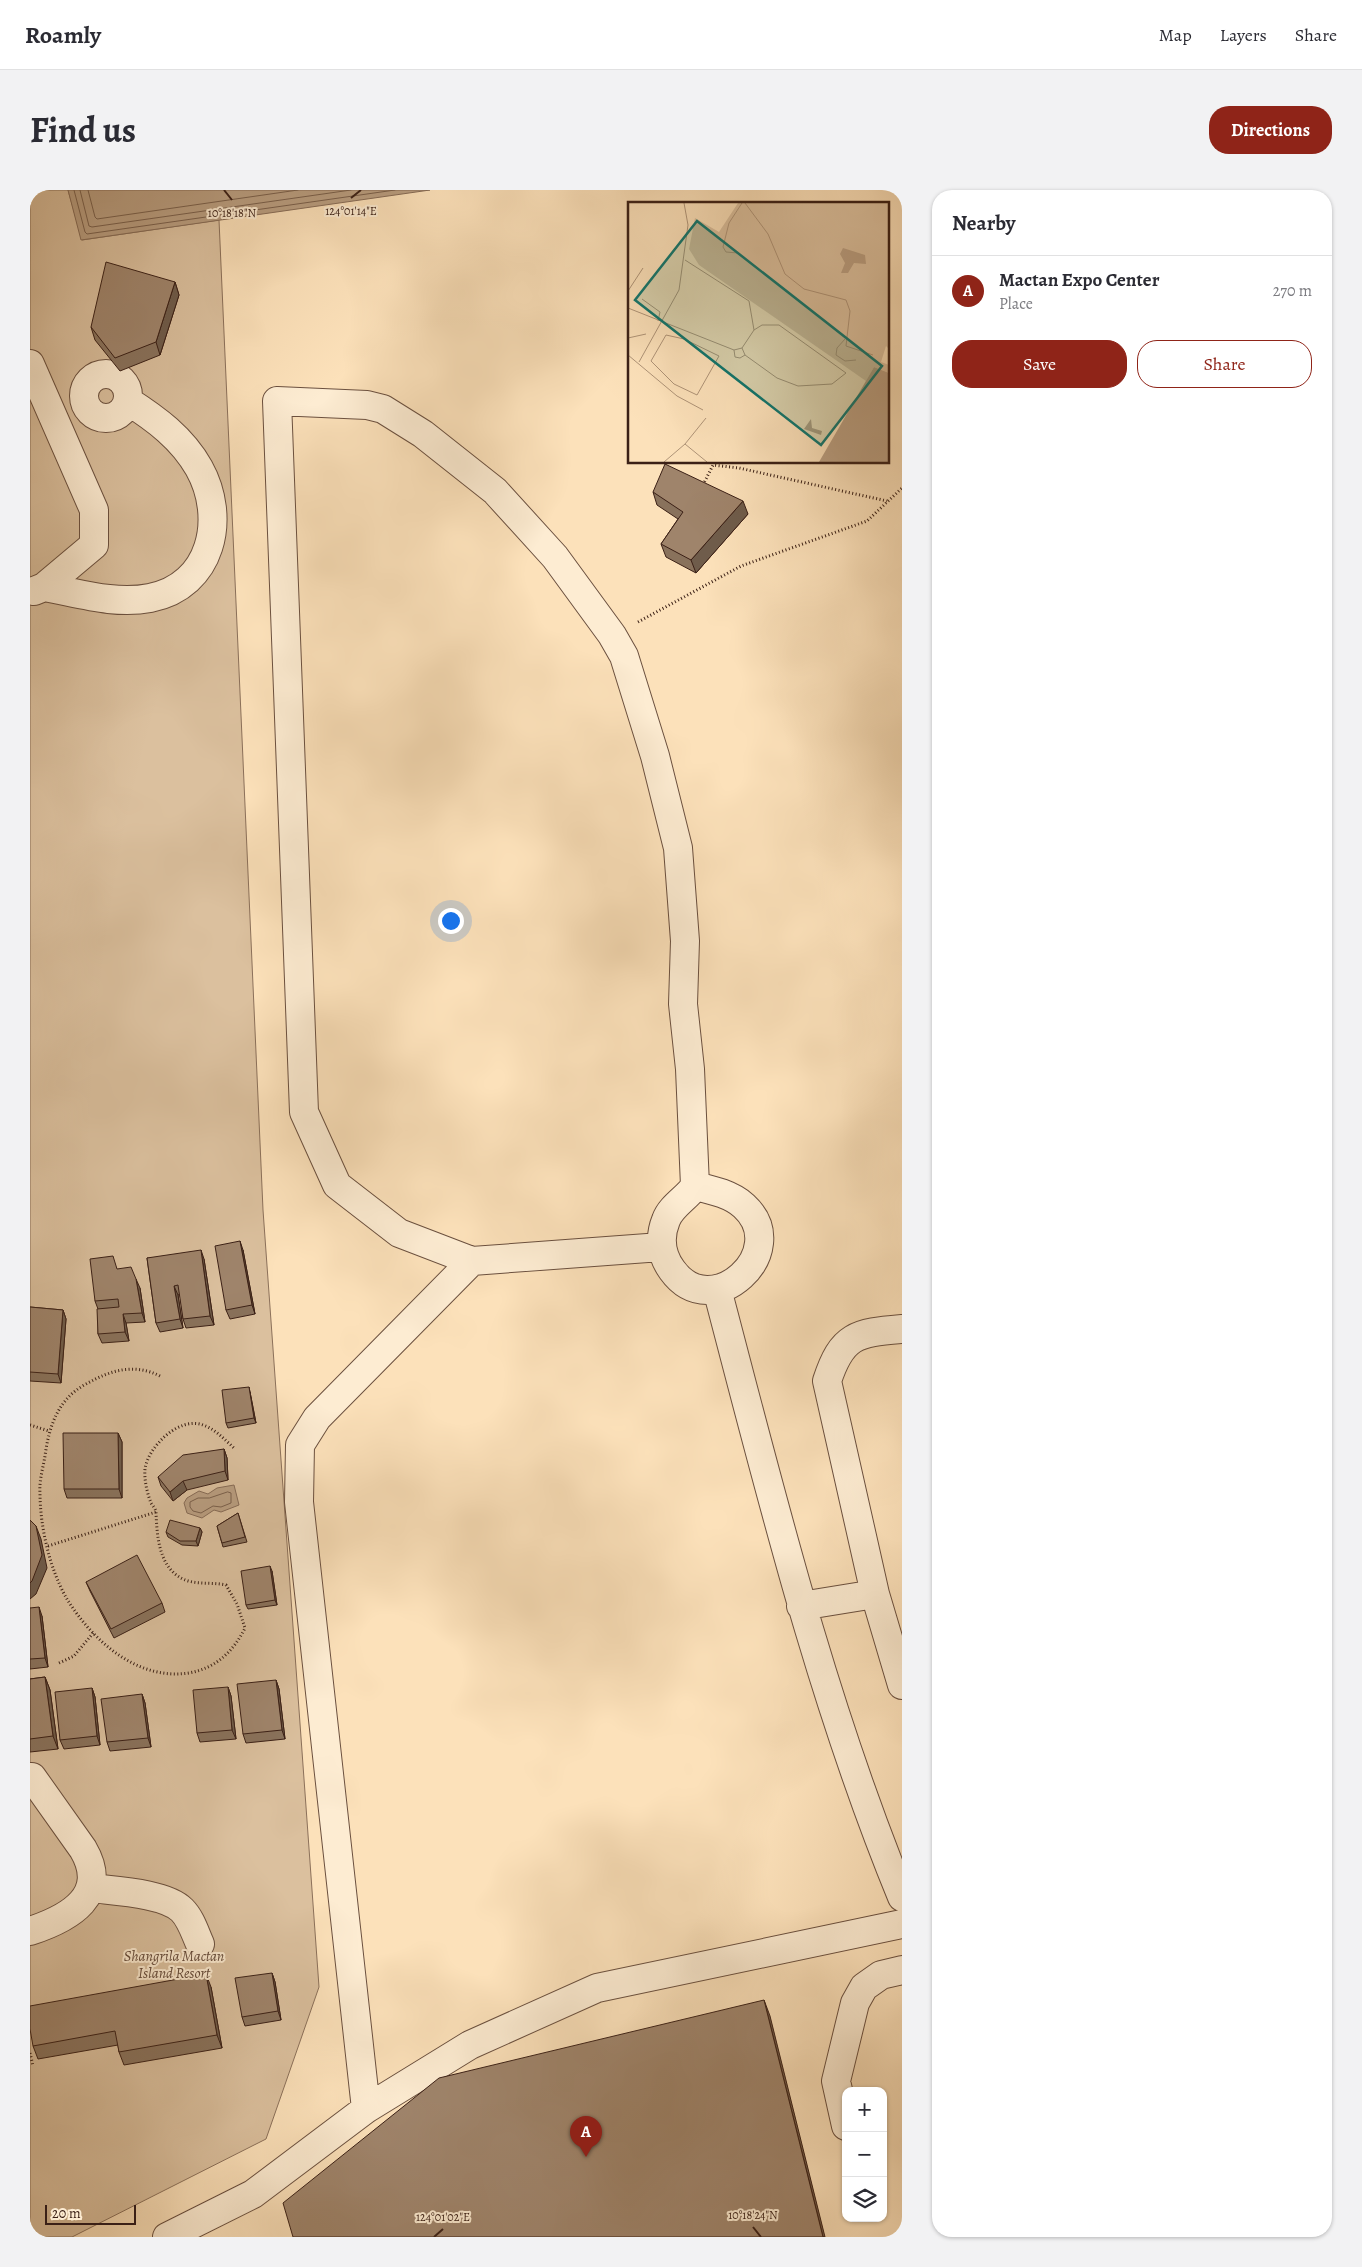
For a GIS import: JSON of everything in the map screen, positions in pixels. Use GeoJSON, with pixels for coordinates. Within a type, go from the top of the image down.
{"type":"FeatureCollection","features":[{"type":"Feature","properties":{"kind":"street"},"geometry":{"type":"LineString","coordinates":[[30,364],[94,510],[94,545],[37,590]]}},
{"type":"Feature","properties":{"kind":"street"},"geometry":{"type":"LineString","coordinates":[[37,590],[111,600],[150,598],[181,585],[194,575],[204,561],[212,527],[207,486],[199,468],[177,438],[161,422],[128,401]]}},
{"type":"Feature","properties":{"kind":"street"},"geometry":{"type":"LineString","coordinates":[[661,1248],[472,1261],[399,1233],[337,1185],[304,1112],[277,401],[336,402],[375,407],[383,409],[423,434],[495,490],[555,557],[612,635],[624,656],[650,738],[678,848],[685,941],[683,1004],[690,1069],[695,1186],[688,1196],[675,1206],[666,1218],[662,1232],[661,1248],[666,1262],[675,1275],[687,1284],[702,1289],[717,1289],[732,1285],[744,1276],[753,1264],[758,1249],[758,1234],[753,1219],[745,1206],[732,1197],[695,1186]]}},
{"type":"Feature","properties":{"kind":"street"},"geometry":{"type":"LineString","coordinates":[[366,2109],[299,1502],[300,1446],[317,1418],[472,1261]]}},
{"type":"Feature","properties":{"kind":"street"},"geometry":{"type":"LineString","coordinates":[[717,1289],[800,1606],[854,1771],[902,1896]]}},
{"type":"Feature","properties":{"kind":"street"},"geometry":{"type":"LineString","coordinates":[[902,1329],[883,1331],[850,1339],[834,1358],[827,1381],[832,1411],[875,1594],[902,1685]]}},
{"type":"Feature","properties":{"kind":"street"},"geometry":{"type":"LineString","coordinates":[[800,1606],[875,1594]]}},
{"type":"Feature","properties":{"kind":"street"},"geometry":{"type":"LineString","coordinates":[[30,1931],[58,1920],[71,1912],[87,1896],[93,1878],[89,1859],[32,1777]]}},
{"type":"Feature","properties":{"kind":"street"},"geometry":{"type":"LineString","coordinates":[[91,1888],[170,1902],[187,1916],[200,1944]]}},
{"type":"Feature","properties":{"kind":"street"},"geometry":{"type":"LineString","coordinates":[[167,2237],[253,2194],[366,2109],[470,2045],[597,1988],[902,1924]]}},
{"type":"Feature","properties":{"kind":"street"},"geometry":{"type":"LineString","coordinates":[[842,2108],[836,2082],[855,2003],[864,1987],[875,1979],[881,1975],[902,1970]]}},
{"type":"Feature","properties":{"kind":"path"},"geometry":{"type":"LineString","coordinates":[[703,485],[713,465],[739,468],[888,501]]}},
{"type":"Feature","properties":{"kind":"path"},"geometry":{"type":"LineString","coordinates":[[612,635],[741,566],[867,521],[902,488]]}},
{"type":"Feature","properties":{"kind":"path"},"geometry":{"type":"LineString","coordinates":[[160,1376],[148,1370],[129,1368],[115,1370],[75,1389],[63,1401],[49,1431],[39,1492],[52,1564],[66,1598],[109,1648],[131,1663],[157,1674],[175,1675],[200,1671],[231,1652],[245,1628],[230,1590],[226,1585],[217,1583],[205,1585],[187,1581],[174,1573],[158,1542],[155,1529],[156,1512],[151,1502],[145,1478],[145,1467],[156,1445],[180,1427],[192,1424],[202,1424],[214,1430],[234,1448]]}},
{"type":"Feature","properties":{"kind":"path"},"geometry":{"type":"LineString","coordinates":[[30,1425],[49,1431]]}},
{"type":"Feature","properties":{"kind":"path"},"geometry":{"type":"LineString","coordinates":[[48,1546],[156,1512]]}},
{"type":"Feature","properties":{"kind":"path"},"geometry":{"type":"LineString","coordinates":[[59,1663],[74,1656],[86,1644],[94,1632]]}},
{"type":"Feature","properties":{"kind":"path"},"geometry":{"type":"LineString","coordinates":[[30,2053],[33,2066]]}},
{"type":"Feature","properties":{"kind":"green space","name":"Shangrila Mactan Island Resort"},"geometry":{"type":"Polygon","coordinates":[[[30,190],[68,190],[82,240],[219,220],[263,1210],[319,1987],[266,2139],[72,2237],[30,2237],[30,190]]]}},
{"type":"Feature","properties":{"kind":"water"},"geometry":{"type":"Polygon","coordinates":[[[68,190],[430,190],[81,240],[68,190]]]}},
{"type":"Feature","properties":{"kind":"water"},"geometry":{"type":"Polygon","coordinates":[[[234,1485],[239,1505],[221,1512],[214,1510],[202,1518],[187,1513],[184,1503],[187,1498],[199,1491],[208,1494],[217,1488],[234,1485]]]}},
{"type":"Feature","properties":{"kind":"building"},"geometry":{"type":"Polygon","coordinates":[[[106,262],[175,282],[156,342],[115,358],[91,327],[106,262]]]}},
{"type":"Feature","properties":{"kind":"building"},"geometry":{"type":"Polygon","coordinates":[[[665,464],[743,501],[691,560],[661,544],[683,512],[653,492],[665,464]]]}},
{"type":"Feature","properties":{"kind":"building"},"geometry":{"type":"Polygon","coordinates":[[[240,1241],[252,1305],[226,1310],[215,1246],[240,1241]]]}},
{"type":"Feature","properties":{"kind":"building"},"geometry":{"type":"Polygon","coordinates":[[[201,1250],[210,1316],[183,1319],[178,1285],[174,1286],[180,1319],[156,1323],[147,1258],[201,1250]]]}},
{"type":"Feature","properties":{"kind":"building"},"geometry":{"type":"Polygon","coordinates":[[[113,1256],[117,1269],[131,1267],[136,1279],[142,1313],[123,1314],[125,1332],[98,1334],[97,1309],[119,1307],[118,1299],[95,1301],[90,1259],[113,1256]]]}},
{"type":"Feature","properties":{"kind":"building"},"geometry":{"type":"Polygon","coordinates":[[[30,1307],[63,1310],[58,1374],[30,1372],[30,1307]]]}},
{"type":"Feature","properties":{"kind":"building"},"geometry":{"type":"Polygon","coordinates":[[[249,1387],[254,1418],[226,1423],[222,1390],[249,1387]]]}},
{"type":"Feature","properties":{"kind":"building"},"geometry":{"type":"Polygon","coordinates":[[[63,1433],[118,1433],[119,1489],[64,1489],[63,1433]]]}},
{"type":"Feature","properties":{"kind":"building"},"geometry":{"type":"Polygon","coordinates":[[[224,1449],[225,1471],[183,1481],[170,1492],[158,1477],[183,1455],[224,1449]]]}},
{"type":"Feature","properties":{"kind":"building"},"geometry":{"type":"Polygon","coordinates":[[[238,1513],[245,1537],[222,1543],[217,1526],[238,1513]]]}},
{"type":"Feature","properties":{"kind":"building"},"geometry":{"type":"Polygon","coordinates":[[[30,1520],[36,1526],[42,1555],[30,1583],[30,1520]]]}},
{"type":"Feature","properties":{"kind":"building"},"geometry":{"type":"Polygon","coordinates":[[[170,1520],[200,1528],[196,1541],[180,1541],[166,1532],[170,1520]]]}},
{"type":"Feature","properties":{"kind":"building"},"geometry":{"type":"Polygon","coordinates":[[[137,1555],[162,1603],[111,1629],[86,1582],[137,1555]]]}},
{"type":"Feature","properties":{"kind":"building"},"geometry":{"type":"Polygon","coordinates":[[[270,1566],[275,1600],[246,1605],[241,1571],[270,1566]]]}},
{"type":"Feature","properties":{"kind":"building"},"geometry":{"type":"Polygon","coordinates":[[[39,1607],[45,1658],[30,1659],[30,1608],[39,1607]]]}},
{"type":"Feature","properties":{"kind":"building"},"geometry":{"type":"Polygon","coordinates":[[[45,1677],[53,1736],[30,1739],[30,1679],[45,1677]]]}},
{"type":"Feature","properties":{"kind":"building"},"geometry":{"type":"Polygon","coordinates":[[[276,1680],[282,1730],[243,1734],[237,1684],[276,1680]]]}},
{"type":"Feature","properties":{"kind":"building"},"geometry":{"type":"Polygon","coordinates":[[[228,1687],[232,1730],[197,1733],[193,1690],[228,1687]]]}},
{"type":"Feature","properties":{"kind":"building"},"geometry":{"type":"Polygon","coordinates":[[[92,1688],[97,1736],[60,1740],[55,1692],[92,1688]]]}},
{"type":"Feature","properties":{"kind":"building"},"geometry":{"type":"Polygon","coordinates":[[[142,1694],[148,1738],[107,1742],[101,1699],[142,1694]]]}},
{"type":"Feature","properties":{"kind":"building"},"geometry":{"type":"Polygon","coordinates":[[[272,1973],[278,2011],[242,2017],[235,1978],[272,1973]]]}},
{"type":"Feature","properties":{"kind":"building"},"geometry":{"type":"Polygon","coordinates":[[[206,1974],[217,2035],[119,2052],[115,2031],[33,2046],[30,2029],[30,2006],[206,1974]]]}},
{"type":"Feature","properties":{"kind":"building"},"geometry":{"type":"Polygon","coordinates":[[[764,2000],[823,2237],[293,2237],[283,2203],[439,2078],[764,2000]]]}},
{"type":"Feature","properties":{"kind":"place","name":"Mactan Expo Center"},"geometry":{"type":"Point","coordinates":[586,2157]}}]}
